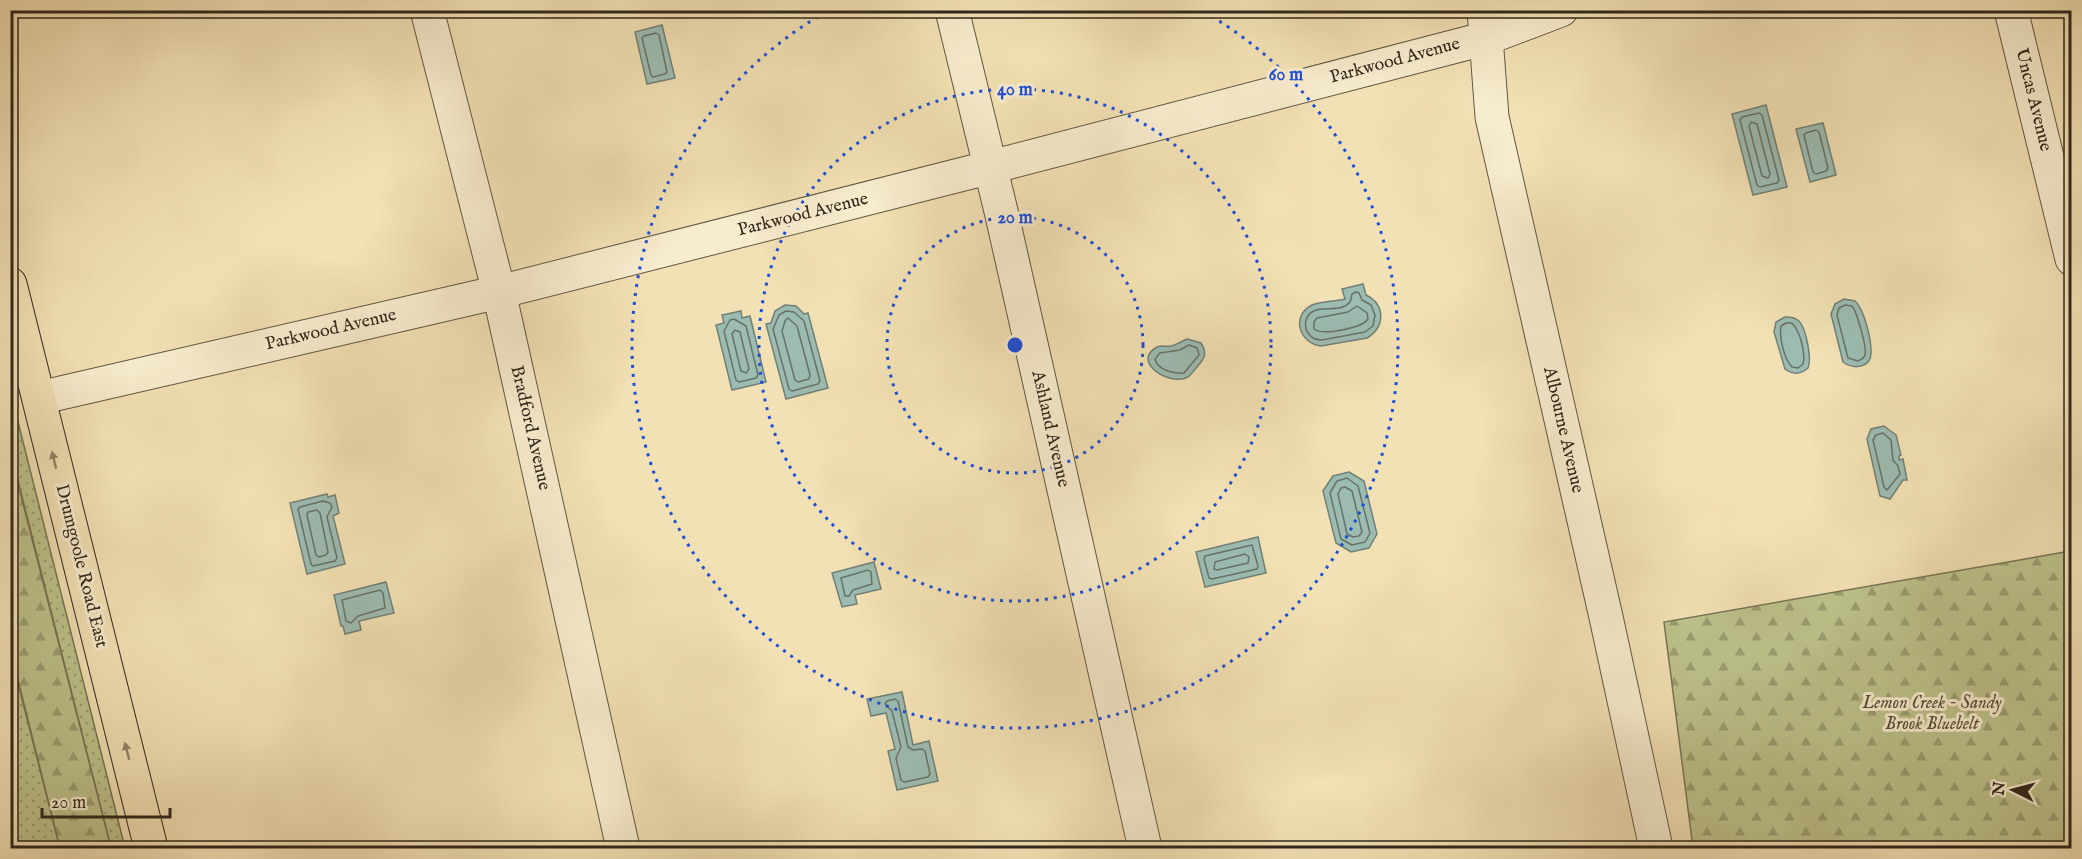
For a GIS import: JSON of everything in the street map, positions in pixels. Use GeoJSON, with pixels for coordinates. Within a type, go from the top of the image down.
{"type":"FeatureCollection","features":[{"type":"Feature","properties":{"kind":"main road","name":"Drumgoole Road East"},"geometry":{"type":"LineString","coordinates":[[10,284],[151,849]]}},
{"type":"Feature","properties":{"kind":"street","name":"Bradford Avenue"},"geometry":{"type":"LineString","coordinates":[[427,10],[499,291],[623,849]]}},
{"type":"Feature","properties":{"kind":"street","name":"Ashland Avenue"},"geometry":{"type":"LineString","coordinates":[[952,10],[991,167],[1145,849]]}},
{"type":"Feature","properties":{"kind":"street","name":"Parkwood Avenue"},"geometry":{"type":"LineString","coordinates":[[39,398],[499,291],[991,167],[1486,24],[1561,10]]}},
{"type":"Feature","properties":{"kind":"street","name":"Uncas Avenue"},"geometry":{"type":"LineString","coordinates":[[2011,10],[2072,259]]}},
{"type":"Feature","properties":{"kind":"street","name":"Albourne Avenue"},"geometry":{"type":"LineString","coordinates":[[1486,24],[1492,117],[1606,617],[1656,849]]}},
{"type":"Feature","properties":{"kind":"green space"},"geometry":{"type":"Polygon","coordinates":[[[10,390],[125,848],[111,848],[11,453],[10,390]]]}},
{"type":"Feature","properties":{"kind":"green space"},"geometry":{"type":"Polygon","coordinates":[[[10,453],[111,848],[60,848],[11,652],[10,453]]]}},
{"type":"Feature","properties":{"kind":"green space","name":"Lemon Creek - Sandy Brook Bluebelt"},"geometry":{"type":"Polygon","coordinates":[[[2071,551],[2071,848],[1693,848],[1664,622],[2071,551]]]}},
{"type":"Feature","properties":{"kind":"green space"},"geometry":{"type":"Polygon","coordinates":[[[10,652],[60,848],[17,848],[10,821],[10,652]]]}},
{"type":"Feature","properties":{"kind":"water"},"geometry":{"type":"Polygon","coordinates":[[[662,25],[675,78],[647,84],[635,32],[662,25]]]}},
{"type":"Feature","properties":{"kind":"water"},"geometry":{"type":"Polygon","coordinates":[[[1766,105],[1787,187],[1753,195],[1732,114],[1766,105]]]}},
{"type":"Feature","properties":{"kind":"water"},"geometry":{"type":"Polygon","coordinates":[[[1823,123],[1836,175],[1810,182],[1796,129],[1823,123]]]}},
{"type":"Feature","properties":{"kind":"water"},"geometry":{"type":"Polygon","coordinates":[[[1363,284],[1366,295],[1373,299],[1380,310],[1380,322],[1373,333],[1367,338],[1321,346],[1314,344],[1303,335],[1300,322],[1305,310],[1315,304],[1345,299],[1342,289],[1363,284]]]}},
{"type":"Feature","properties":{"kind":"water"},"geometry":{"type":"Polygon","coordinates":[[[1844,299],[1855,301],[1861,310],[1871,345],[1869,361],[1857,367],[1843,362],[1831,314],[1835,304],[1844,299]]]}},
{"type":"Feature","properties":{"kind":"water"},"geometry":{"type":"Polygon","coordinates":[[[785,305],[796,306],[804,314],[808,313],[828,388],[786,399],[766,324],[771,323],[775,311],[785,305]]]}},
{"type":"Feature","properties":{"kind":"water"},"geometry":{"type":"Polygon","coordinates":[[[741,311],[742,318],[750,316],[766,382],[732,390],[716,325],[724,323],[722,315],[741,311]]]}},
{"type":"Feature","properties":{"kind":"water"},"geometry":{"type":"Polygon","coordinates":[[[1785,317],[1799,321],[1806,337],[1809,364],[1808,368],[1799,373],[1785,369],[1774,332],[1776,322],[1785,317]]]}},
{"type":"Feature","properties":{"kind":"water"},"geometry":{"type":"Polygon","coordinates":[[[1187,339],[1201,343],[1205,353],[1202,361],[1188,377],[1172,379],[1150,366],[1148,359],[1150,353],[1157,347],[1173,345],[1187,339]]]}},
{"type":"Feature","properties":{"kind":"water"},"geometry":{"type":"Polygon","coordinates":[[[1884,426],[1896,435],[1901,455],[1899,460],[1903,459],[1907,480],[1903,480],[1890,499],[1880,496],[1867,439],[1871,429],[1884,426]]]}},
{"type":"Feature","properties":{"kind":"water"},"geometry":{"type":"Polygon","coordinates":[[[1349,472],[1364,481],[1377,534],[1369,548],[1351,552],[1336,543],[1323,491],[1333,476],[1349,472]]]}},
{"type":"Feature","properties":{"kind":"water"},"geometry":{"type":"Polygon","coordinates":[[[327,494],[328,497],[335,495],[339,513],[333,516],[345,564],[307,574],[290,503],[327,494]]]}},
{"type":"Feature","properties":{"kind":"water"},"geometry":{"type":"Polygon","coordinates":[[[1258,537],[1266,573],[1205,587],[1196,552],[1258,537]]]}},
{"type":"Feature","properties":{"kind":"water"},"geometry":{"type":"Polygon","coordinates":[[[874,562],[881,589],[855,595],[857,604],[842,607],[832,573],[874,562]]]}},
{"type":"Feature","properties":{"kind":"water"},"geometry":{"type":"Polygon","coordinates":[[[386,582],[394,613],[359,621],[361,630],[345,634],[334,595],[386,582]]]}},
{"type":"Feature","properties":{"kind":"water"},"geometry":{"type":"Polygon","coordinates":[[[902,692],[913,745],[929,741],[938,781],[897,790],[888,751],[895,749],[886,713],[871,716],[867,699],[902,692]]]}}]}
